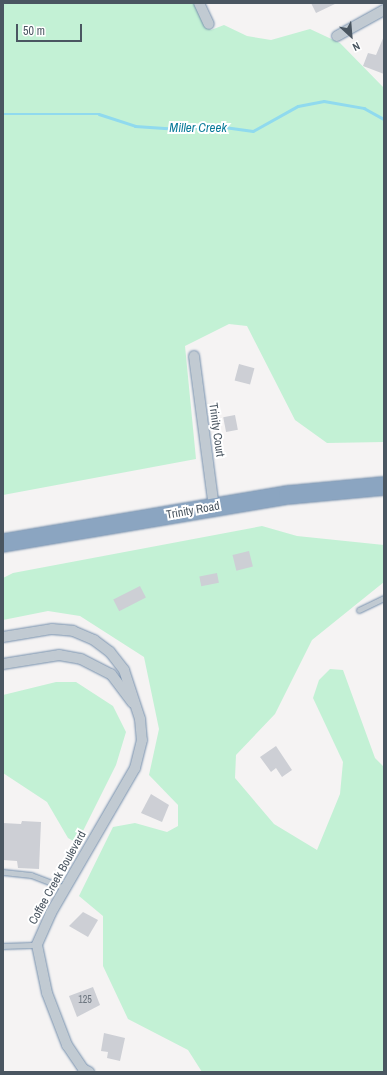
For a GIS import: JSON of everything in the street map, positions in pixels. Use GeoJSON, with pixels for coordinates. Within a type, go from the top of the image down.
{"type":"FeatureCollection","features":[{"type":"Feature","properties":{"kind":"highway","name":"Trinity Road"},"geometry":{"type":"LineString","coordinates":[[3,543],[214,507],[322,491],[384,486]]}},
{"type":"Feature","properties":{"kind":"street"},"geometry":{"type":"LineString","coordinates":[[199,3],[209,24]]}},
{"type":"Feature","properties":{"kind":"street"},"geometry":{"type":"LineString","coordinates":[[337,36],[384,10]]}},
{"type":"Feature","properties":{"kind":"street","name":"Trinity Court"},"geometry":{"type":"LineString","coordinates":[[194,356],[214,507]]}},
{"type":"Feature","properties":{"kind":"street","name":"Coffee Creek Boulevard"},"geometry":{"type":"LineString","coordinates":[[3,637],[52,629],[72,631],[94,640],[110,652],[124,670],[140,717],[142,740],[135,768],[65,888],[37,945]]}},
{"type":"Feature","properties":{"kind":"street","name":"Coffee Creek Boulevard"},"geometry":{"type":"LineString","coordinates":[[3,664],[59,655],[93,663],[119,682],[140,717]]}},
{"type":"Feature","properties":{"kind":"street"},"geometry":{"type":"LineString","coordinates":[[37,945],[50,1000],[67,1045],[84,1071]]}},
{"type":"Feature","properties":{"kind":"lane"},"geometry":{"type":"LineString","coordinates":[[359,610],[384,598]]}},
{"type":"Feature","properties":{"kind":"lane"},"geometry":{"type":"LineString","coordinates":[[3,872],[31,875],[65,888]]}},
{"type":"Feature","properties":{"kind":"lane"},"geometry":{"type":"LineString","coordinates":[[3,946],[37,945]]}},
{"type":"Feature","properties":{"kind":"green space"},"geometry":{"type":"Polygon","coordinates":[[[3,3],[196,3],[211,30],[224,25],[247,36],[271,40],[310,29],[340,43],[384,88],[384,442],[327,443],[295,420],[247,326],[229,324],[185,346],[196,459],[3,495],[3,3]]]}},
{"type":"Feature","properties":{"kind":"green space"},"geometry":{"type":"Polygon","coordinates":[[[262,526],[297,536],[384,545],[384,582],[312,640],[275,714],[236,755],[235,778],[274,824],[317,850],[340,794],[343,762],[313,698],[319,680],[330,669],[343,670],[375,758],[384,767],[384,1072],[202,1072],[188,1050],[128,1019],[103,966],[103,916],[79,896],[113,827],[135,823],[167,832],[178,826],[178,805],[149,775],[159,729],[144,657],[80,616],[48,611],[3,620],[3,578],[13,573],[262,526]]]}},
{"type":"Feature","properties":{"kind":"green space"},"geometry":{"type":"Polygon","coordinates":[[[56,682],[76,682],[113,706],[126,732],[116,765],[83,831],[75,842],[68,838],[47,802],[3,773],[3,695],[56,682]]]}},
{"type":"Feature","properties":{"kind":"building"},"geometry":{"type":"Polygon","coordinates":[[[311,3],[337,3],[316,13],[311,3]]]}},
{"type":"Feature","properties":{"kind":"building"},"geometry":{"type":"Polygon","coordinates":[[[384,36],[384,74],[363,66],[368,53],[376,55],[384,36]]]}},
{"type":"Feature","properties":{"kind":"building"},"geometry":{"type":"Polygon","coordinates":[[[239,364],[254,368],[250,385],[235,380],[239,364]]]}},
{"type":"Feature","properties":{"kind":"building"},"geometry":{"type":"Polygon","coordinates":[[[235,415],[238,430],[226,432],[223,417],[235,415]]]}},
{"type":"Feature","properties":{"kind":"building"},"geometry":{"type":"Polygon","coordinates":[[[249,551],[253,567],[236,571],[233,555],[249,551]]]}},
{"type":"Feature","properties":{"kind":"building"},"geometry":{"type":"Polygon","coordinates":[[[217,573],[219,583],[201,586],[199,576],[217,573]]]}},
{"type":"Feature","properties":{"kind":"building"},"geometry":{"type":"Polygon","coordinates":[[[140,586],[146,598],[119,611],[113,600],[140,586]]]}},
{"type":"Feature","properties":{"kind":"building"},"geometry":{"type":"Polygon","coordinates":[[[276,746],[292,770],[282,777],[276,768],[271,772],[260,757],[276,746]]]}},
{"type":"Feature","properties":{"kind":"building"},"geometry":{"type":"Polygon","coordinates":[[[151,794],[169,805],[162,822],[141,813],[151,794]]]}},
{"type":"Feature","properties":{"kind":"building"},"geometry":{"type":"Polygon","coordinates":[[[22,821],[41,822],[39,869],[18,868],[17,861],[3,860],[3,823],[21,824],[22,821]]]}},
{"type":"Feature","properties":{"kind":"building"},"geometry":{"type":"Polygon","coordinates":[[[83,912],[98,920],[88,937],[69,926],[83,912]]]}},
{"type":"Feature","properties":{"kind":"building"},"geometry":{"type":"Polygon","coordinates":[[[93,987],[100,1005],[77,1017],[69,996],[93,987]]]}},
{"type":"Feature","properties":{"kind":"building"},"geometry":{"type":"Polygon","coordinates":[[[104,1033],[125,1038],[120,1061],[107,1058],[108,1052],[101,1051],[104,1033]]]}},
{"type":"Feature","properties":{"kind":"waterway","name":"Miller Creek"},"geometry":{"type":"LineString","coordinates":[[3,114],[99,114],[135,126],[179,129],[217,126],[253,131],[298,106],[324,101],[364,108],[384,119]]}}]}
